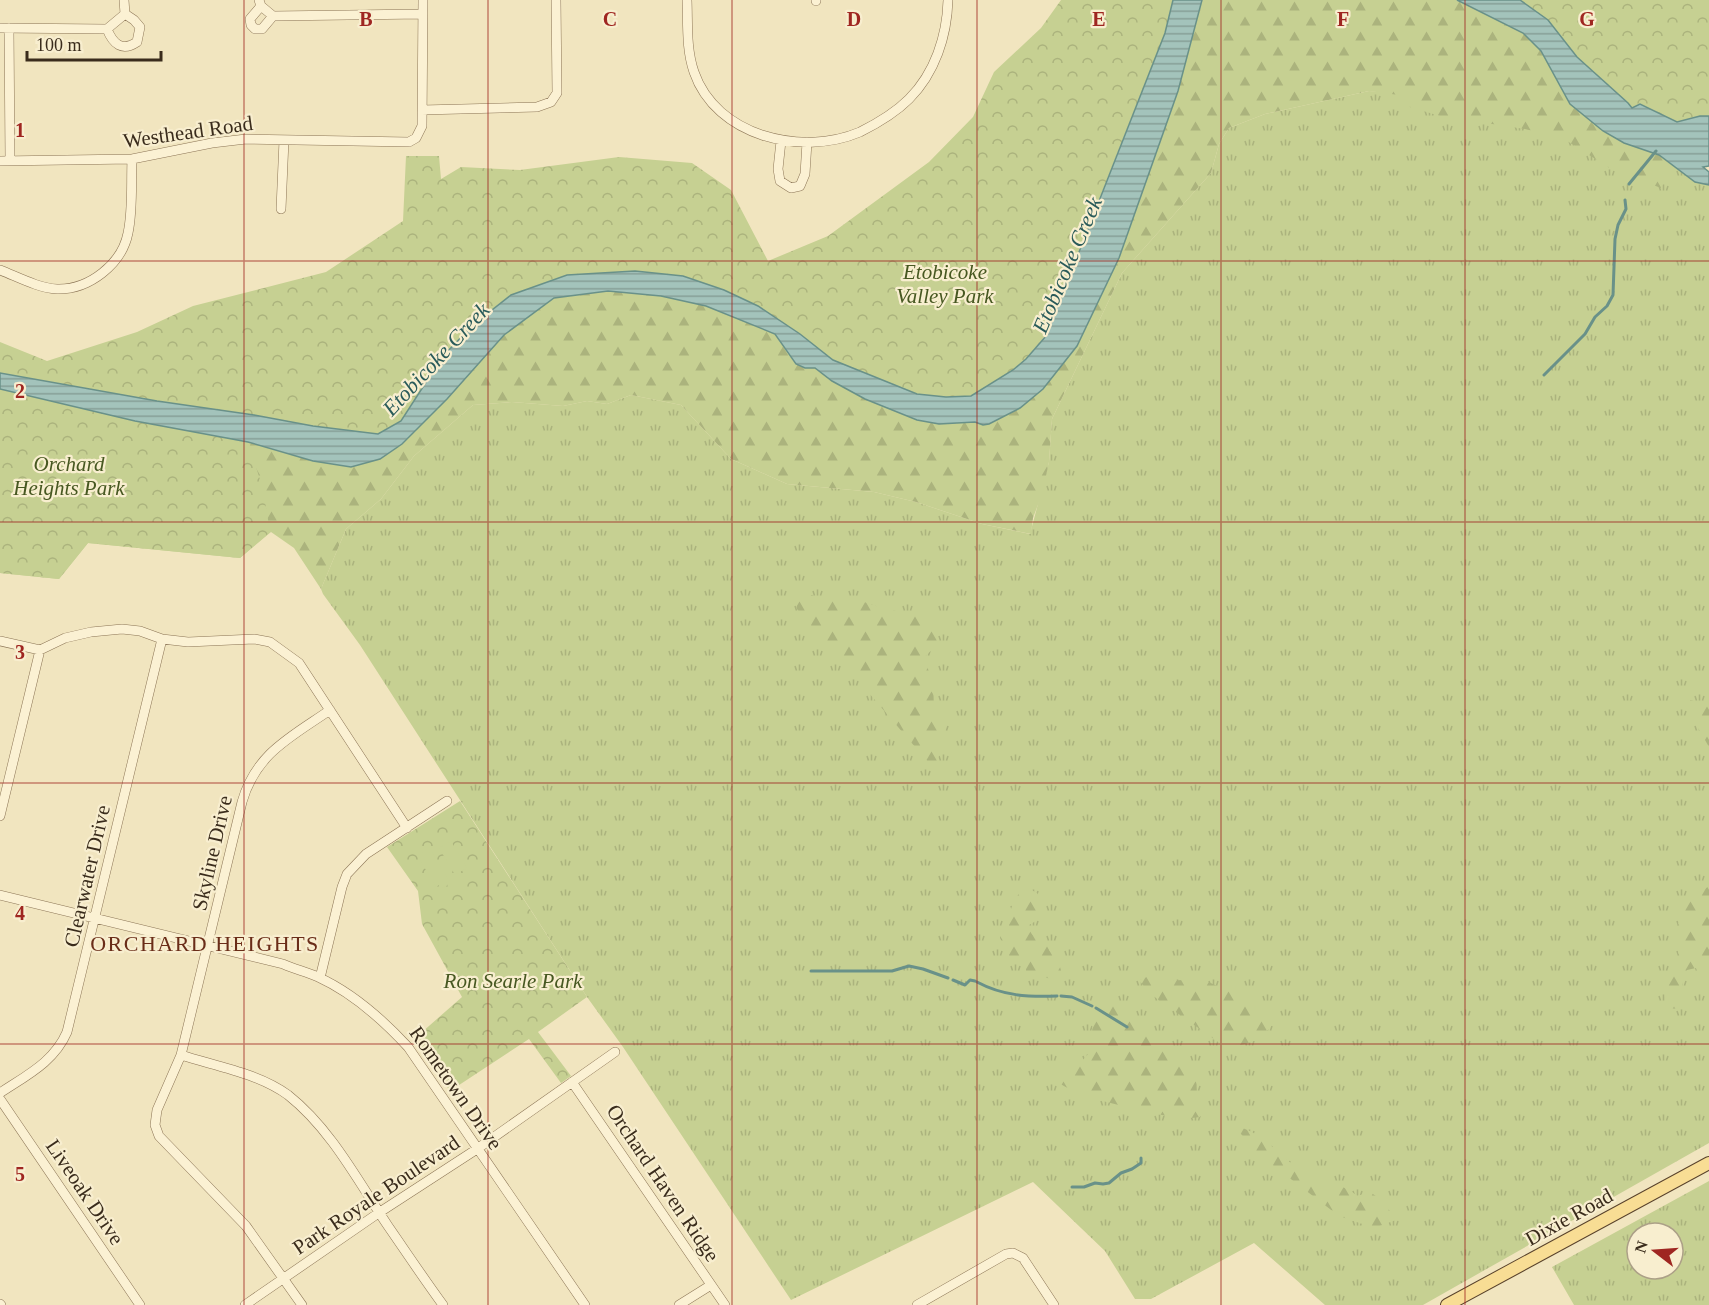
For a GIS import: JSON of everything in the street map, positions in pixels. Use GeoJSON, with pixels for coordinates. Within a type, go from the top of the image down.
{"type":"FeatureCollection","features":[{"type":"Feature","properties":{"kind":"main road","name":"Dixie Road"},"geometry":{"type":"LineString","coordinates":[[1447,1305],[1709,1163]]}},
{"type":"Feature","properties":{"kind":"street"},"geometry":{"type":"LineString","coordinates":[[5,160],[5,28],[107,28],[122,17],[124,0]]}},
{"type":"Feature","properties":{"kind":"street"},"geometry":{"type":"LineString","coordinates":[[423,0],[422,110],[537,107],[551,102],[557,93],[556,0]]}},
{"type":"Feature","properties":{"kind":"street"},"geometry":{"type":"LineString","coordinates":[[687,0],[688,52],[694,73],[703,91],[719,110],[740,126],[782,141],[807,142],[859,132],[887,116],[909,99],[935,60],[947,22],[948,0]]}},
{"type":"Feature","properties":{"kind":"street"},"geometry":{"type":"LineString","coordinates":[[273,16],[262,29],[255,29],[250,25],[250,18],[260,3],[273,16],[423,14]]}},
{"type":"Feature","properties":{"kind":"street"},"geometry":{"type":"LineString","coordinates":[[107,28],[111,40],[119,47],[130,47],[138,42],[140,27],[135,20],[122,17]]}},
{"type":"Feature","properties":{"kind":"street","name":"Westhead Road"},"geometry":{"type":"LineString","coordinates":[[5,160],[132,159],[212,143],[246,140],[401,143],[416,138],[422,126],[422,110]]}},
{"type":"Feature","properties":{"kind":"street"},"geometry":{"type":"LineString","coordinates":[[280,209],[284,140]]}},
{"type":"Feature","properties":{"kind":"street"},"geometry":{"type":"LineString","coordinates":[[782,141],[778,169],[780,182],[791,188],[800,186],[805,174],[807,142]]}},
{"type":"Feature","properties":{"kind":"street"},"geometry":{"type":"LineString","coordinates":[[0,270],[38,285],[56,289],[84,284],[102,273],[121,252],[129,232],[132,159]]}},
{"type":"Feature","properties":{"kind":"street"},"geometry":{"type":"LineString","coordinates":[[0,641],[40,650],[65,638],[107,630],[140,631],[162,639],[197,642],[255,639],[270,642],[299,663],[407,828]]}},
{"type":"Feature","properties":{"kind":"street","name":"Clearwater Drive"},"geometry":{"type":"LineString","coordinates":[[0,1093],[43,1065],[63,1042],[70,1023],[162,639]]}},
{"type":"Feature","properties":{"kind":"street"},"geometry":{"type":"LineString","coordinates":[[0,816],[40,650]]}},
{"type":"Feature","properties":{"kind":"street","name":"Skyline Drive"},"geometry":{"type":"LineString","coordinates":[[302,1305],[246,1226],[159,1136],[155,1125],[157,1110],[181,1055],[242,802],[250,779],[271,751],[330,710]]}},
{"type":"Feature","properties":{"kind":"street"},"geometry":{"type":"LineString","coordinates":[[320,978],[342,886],[347,874],[366,854],[447,801]]}},
{"type":"Feature","properties":{"kind":"street","name":"Rometown Drive"},"geometry":{"type":"LineString","coordinates":[[0,895],[283,964],[320,978],[361,1005],[389,1026],[408,1047],[585,1305]]}},
{"type":"Feature","properties":{"kind":"street","name":"Park Royale Boulevard"},"geometry":{"type":"LineString","coordinates":[[245,1305],[380,1212],[477,1149],[615,1052]]}},
{"type":"Feature","properties":{"kind":"street"},"geometry":{"type":"LineString","coordinates":[[181,1055],[253,1077],[286,1094],[318,1124],[443,1305]]}},
{"type":"Feature","properties":{"kind":"street","name":"Orchard Haven Ridge"},"geometry":{"type":"LineString","coordinates":[[572,1082],[725,1305]]}},
{"type":"Feature","properties":{"kind":"street","name":"Liveoak Drive"},"geometry":{"type":"LineString","coordinates":[[0,1099],[140,1305]]}},
{"type":"Feature","properties":{"kind":"street"},"geometry":{"type":"LineString","coordinates":[[917,1305],[1010,1253],[1023,1258],[1054,1305]]}},
{"type":"Feature","properties":{"kind":"street"},"geometry":{"type":"LineString","coordinates":[[679,1305],[711,1285]]}},
{"type":"Feature","properties":{"kind":"green space","name":"Etobicoke Valley Park"},"geometry":{"type":"Polygon","coordinates":[[[1061,0],[1173,0],[1165,33],[1045,336],[1026,359],[1013,370],[971,396],[946,397],[917,394],[833,360],[800,334],[758,306],[724,290],[683,276],[511,295],[473,325],[443,356],[401,421],[378,434],[157,401],[0,373],[0,342],[47,361],[137,332],[193,306],[326,272],[403,221],[406,156],[439,156],[441,179],[461,167],[520,170],[619,157],[692,163],[731,190],[768,261],[828,236],[929,162],[973,117],[994,72],[1041,28],[1061,0]]]}},
{"type":"Feature","properties":{"kind":"green space"},"geometry":{"type":"Polygon","coordinates":[[[1202,0],[1457,0],[1523,33],[1541,51],[1570,104],[1582,115],[1623,143],[1659,155],[1672,163],[1661,188],[1611,169],[1564,139],[1525,129],[1440,116],[1403,105],[1399,95],[1369,91],[1265,114],[1229,128],[1219,144],[1211,173],[1122,273],[1052,419],[1049,462],[1042,494],[1033,518],[1031,534],[982,524],[916,502],[874,492],[787,484],[731,459],[681,405],[631,395],[607,404],[587,401],[563,406],[512,402],[473,405],[414,456],[381,499],[346,529],[321,589],[294,548],[271,532],[240,558],[88,543],[59,579],[0,573],[60,404],[248,442],[313,461],[351,467],[402,444],[447,399],[504,335],[554,298],[608,291],[661,296],[706,306],[775,334],[796,364],[805,368],[815,368],[832,381],[917,420],[939,424],[975,422],[983,425],[1060,365],[1077,346],[1119,258],[1178,91],[1202,0]]]}},
{"type":"Feature","properties":{"kind":"green space"},"geometry":{"type":"Polygon","coordinates":[[[1520,0],[1709,0],[1709,116],[1677,122],[1640,104],[1632,108],[1577,57],[1548,20],[1520,0]]]}},
{"type":"Feature","properties":{"kind":"green space"},"geometry":{"type":"Polygon","coordinates":[[[1369,91],[1570,104],[1659,155],[1695,182],[1709,185],[1709,1143],[1423,1305],[1325,1305],[1254,1243],[1151,1299],[1135,1299],[1105,1251],[1033,1182],[791,1300],[623,1047],[587,997],[360,645],[323,594],[321,589],[346,529],[381,499],[414,456],[473,405],[512,402],[563,406],[587,401],[607,404],[631,395],[681,405],[731,459],[787,484],[874,492],[916,502],[982,524],[1030,534],[1049,462],[1052,419],[1122,273],[1211,173],[1219,144],[1229,128],[1265,114],[1369,91]]]}},
{"type":"Feature","properties":{"kind":"green space","name":"Orchard Heights Park"},"geometry":{"type":"Polygon","coordinates":[[[0,389],[135,421],[248,442],[263,489],[270,532],[240,558],[88,543],[59,579],[0,573],[0,389]]]}},
{"type":"Feature","properties":{"kind":"green space"},"geometry":{"type":"Polygon","coordinates":[[[812,595],[826,601],[849,598],[895,611],[923,610],[934,620],[938,638],[934,647],[924,658],[933,683],[934,708],[946,725],[942,748],[934,769],[797,609],[794,597],[812,595]]]}},
{"type":"Feature","properties":{"kind":"green space"},"geometry":{"type":"Polygon","coordinates":[[[1690,700],[1709,705],[1709,747],[1697,726],[1690,700]]]}},
{"type":"Feature","properties":{"kind":"green space","name":"Ron Searle Park"},"geometry":{"type":"Polygon","coordinates":[[[460,801],[587,997],[538,1032],[571,1076],[561,1083],[529,1039],[450,1091],[413,1040],[462,997],[422,924],[418,891],[387,847],[460,801]]]}},
{"type":"Feature","properties":{"kind":"green space"},"geometry":{"type":"Polygon","coordinates":[[[451,841],[467,868],[455,875],[439,848],[451,841]]]}},
{"type":"Feature","properties":{"kind":"green space"},"geometry":{"type":"Polygon","coordinates":[[[427,850],[432,852],[448,879],[446,881],[448,885],[441,889],[439,885],[436,887],[420,860],[423,858],[421,854],[427,850]]]}},
{"type":"Feature","properties":{"kind":"green space"},"geometry":{"type":"Polygon","coordinates":[[[1709,886],[1709,971],[1699,976],[1696,968],[1687,970],[1682,985],[1685,996],[1681,1009],[1666,1008],[1664,988],[1673,974],[1679,956],[1674,934],[1680,919],[1682,904],[1709,886]]]}},
{"type":"Feature","properties":{"kind":"green space"},"geometry":{"type":"Polygon","coordinates":[[[1028,888],[1037,893],[1045,906],[1041,918],[1029,925],[1031,933],[1049,945],[1049,950],[1058,960],[1062,974],[1053,980],[1033,973],[1031,976],[1026,975],[1026,968],[1011,959],[1000,938],[1001,933],[1009,927],[1011,910],[1016,898],[1028,888]]]}},
{"type":"Feature","properties":{"kind":"green space"},"geometry":{"type":"Polygon","coordinates":[[[1154,974],[1164,981],[1202,979],[1243,998],[1261,1003],[1270,1013],[1272,1025],[1250,1043],[1221,1044],[1149,993],[1139,980],[1154,974]]]}},
{"type":"Feature","properties":{"kind":"green space"},"geometry":{"type":"Polygon","coordinates":[[[1104,1001],[1115,1005],[1150,1027],[1170,1044],[1177,1056],[1198,1074],[1200,1117],[1173,1117],[1118,1105],[1082,1094],[1057,1082],[1058,1073],[1080,1063],[1091,1051],[1093,1017],[1104,1001]]]}},
{"type":"Feature","properties":{"kind":"green space"},"geometry":{"type":"Polygon","coordinates":[[[1230,1125],[1242,1128],[1263,1139],[1301,1171],[1317,1180],[1341,1186],[1357,1196],[1370,1192],[1383,1201],[1396,1220],[1374,1228],[1339,1216],[1270,1163],[1246,1150],[1248,1142],[1230,1125]]]}},
{"type":"Feature","properties":{"kind":"green space"},"geometry":{"type":"Polygon","coordinates":[[[1709,1181],[1709,1305],[1574,1305],[1552,1267],[1625,1227],[1625,1281],[1685,1281],[1685,1221],[1636,1221],[1709,1181]]]}},
{"type":"Feature","properties":{"kind":"water","name":"Etobicoke Creek"},"geometry":{"type":"Polygon","coordinates":[[[1173,0],[1202,0],[1178,91],[1119,258],[1077,346],[1043,389],[1020,408],[989,424],[983,425],[975,422],[939,424],[917,420],[865,399],[832,381],[815,368],[805,368],[796,364],[775,334],[706,306],[661,296],[608,291],[554,298],[504,335],[447,399],[402,444],[380,459],[351,467],[313,461],[248,442],[135,421],[0,389],[0,373],[157,401],[378,434],[401,421],[443,356],[473,325],[511,295],[567,275],[635,271],[683,276],[724,290],[758,306],[800,334],[833,360],[917,394],[946,397],[971,396],[1013,370],[1046,336],[1165,33],[1173,0]]]}},
{"type":"Feature","properties":{"kind":"water"},"geometry":{"type":"Polygon","coordinates":[[[1457,0],[1520,0],[1548,20],[1577,57],[1632,108],[1640,104],[1677,122],[1709,116],[1709,166],[1703,167],[1709,172],[1709,185],[1695,182],[1659,155],[1624,143],[1603,131],[1570,104],[1541,51],[1523,33],[1457,0]]]}},
{"type":"Feature","properties":{"kind":"waterway"},"geometry":{"type":"LineString","coordinates":[[1629,184],[1656,151]]}},
{"type":"Feature","properties":{"kind":"waterway"},"geometry":{"type":"LineString","coordinates":[[1544,375],[1585,334],[1613,295],[1615,239],[1618,225],[1626,209],[1625,200]]}},
{"type":"Feature","properties":{"kind":"waterway"},"geometry":{"type":"LineString","coordinates":[[811,971],[892,971],[909,966],[948,978]]}},
{"type":"Feature","properties":{"kind":"waterway"},"geometry":{"type":"LineString","coordinates":[[953,980],[965,985],[970,980],[975,981]]}},
{"type":"Feature","properties":{"kind":"waterway"},"geometry":{"type":"LineString","coordinates":[[977,982],[1016,995],[1057,996]]}},
{"type":"Feature","properties":{"kind":"waterway"},"geometry":{"type":"LineString","coordinates":[[1061,996],[1072,997],[1092,1006]]}},
{"type":"Feature","properties":{"kind":"waterway"},"geometry":{"type":"LineString","coordinates":[[1096,1008],[1127,1027]]}},
{"type":"Feature","properties":{"kind":"waterway"},"geometry":{"type":"LineString","coordinates":[[1072,1187],[1109,1183],[1121,1173],[1141,1163],[1141,1158]]}},
{"type":"Feature","properties":{"kind":"district","name":"ORCHARD HEIGHTS"},"geometry":{"type":"Point","coordinates":[205,943]}}]}
